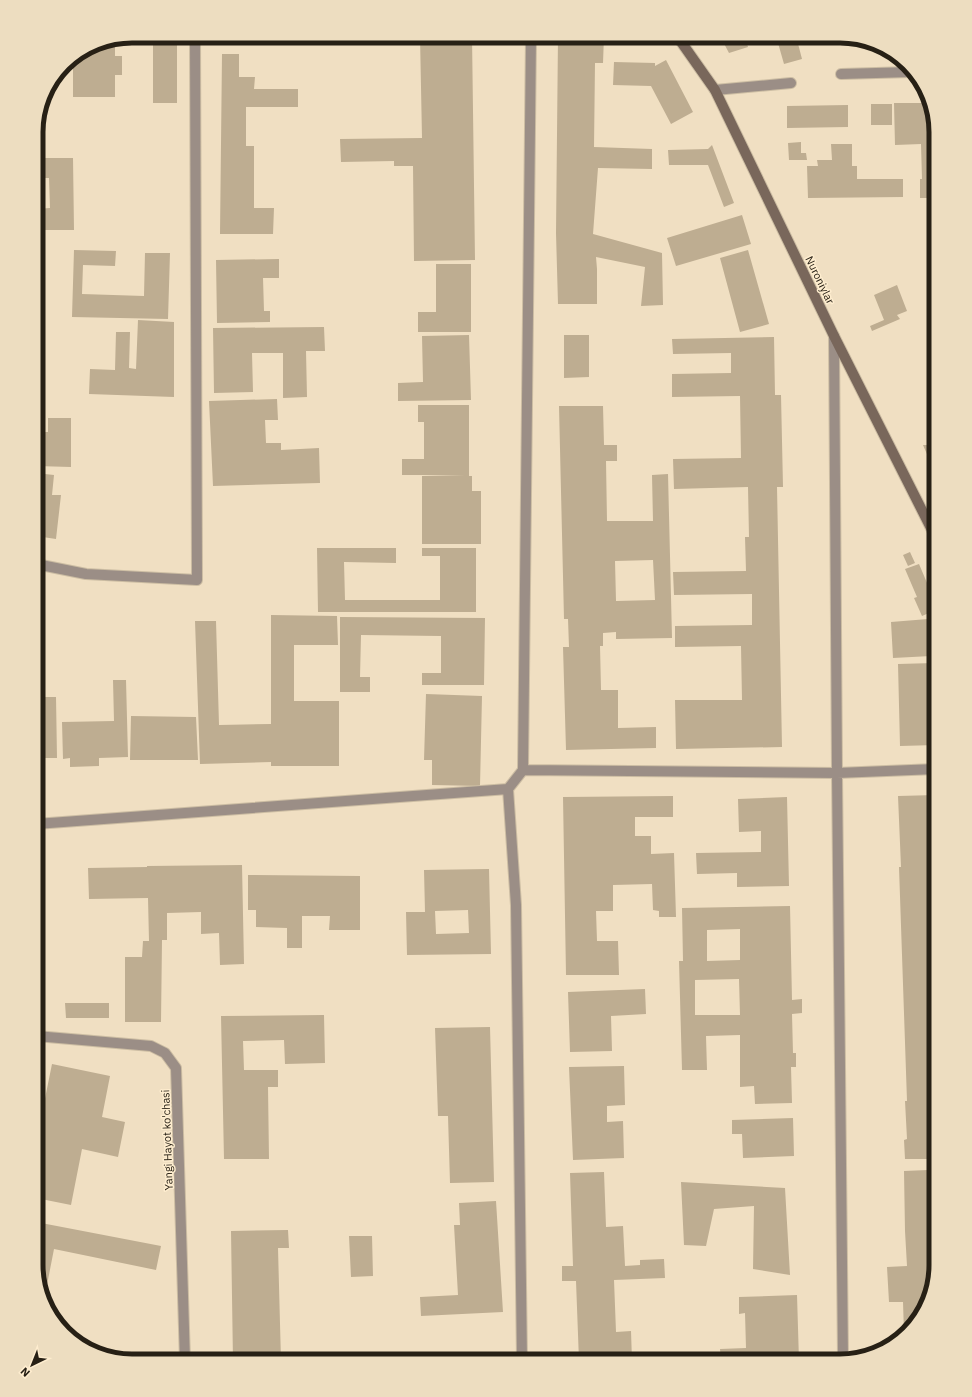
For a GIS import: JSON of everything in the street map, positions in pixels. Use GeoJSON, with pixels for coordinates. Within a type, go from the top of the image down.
{"type":"FeatureCollection","features":[{"type":"Feature","properties":{"kind":"main road","name":"Nuroniylar"},"geometry":{"type":"LineString","coordinates":[[682,43],[715,90],[834,336],[929,524]]}},
{"type":"Feature","properties":{"kind":"street"},"geometry":{"type":"LineString","coordinates":[[43,565],[86,574],[197,580],[195,43]]}},
{"type":"Feature","properties":{"kind":"street"},"geometry":{"type":"LineString","coordinates":[[522,1354],[516,905],[508,789],[523,770],[532,43]]}},
{"type":"Feature","properties":{"kind":"street"},"geometry":{"type":"LineString","coordinates":[[841,74],[906,72]]}},
{"type":"Feature","properties":{"kind":"street"},"geometry":{"type":"LineString","coordinates":[[715,90],[791,83]]}},
{"type":"Feature","properties":{"kind":"street"},"geometry":{"type":"LineString","coordinates":[[834,336],[843,1354]]}},
{"type":"Feature","properties":{"kind":"street"},"geometry":{"type":"LineString","coordinates":[[523,770],[837,773],[929,769]]}},
{"type":"Feature","properties":{"kind":"street"},"geometry":{"type":"LineString","coordinates":[[43,823],[508,789]]}},
{"type":"Feature","properties":{"kind":"street","name":"Yangi Hayot ko'chasi"},"geometry":{"type":"LineString","coordinates":[[43,1037],[151,1046],[165,1053],[176,1068],[185,1354]]}},
{"type":"Feature","properties":{"kind":"building"},"geometry":{"type":"Polygon","coordinates":[[[153,43],[177,43],[177,103],[153,103],[153,43]]]}},
{"type":"Feature","properties":{"kind":"building"},"geometry":{"type":"Polygon","coordinates":[[[420,43],[472,43],[475,260],[414,261],[413,166],[394,166],[394,161],[341,162],[340,139],[422,138],[420,43]]]}},
{"type":"Feature","properties":{"kind":"building"},"geometry":{"type":"Polygon","coordinates":[[[558,43],[604,43],[603,63],[595,63],[594,147],[652,149],[652,169],[598,168],[593,234],[662,253],[663,305],[641,306],[645,267],[596,257],[597,304],[558,304],[556,233],[558,43]]]}},
{"type":"Feature","properties":{"kind":"building"},"geometry":{"type":"Polygon","coordinates":[[[724,43],[747,43],[748,47],[729,53],[724,43]]]}},
{"type":"Feature","properties":{"kind":"building"},"geometry":{"type":"Polygon","coordinates":[[[778,43],[798,43],[802,59],[784,64],[778,43]]]}},
{"type":"Feature","properties":{"kind":"building"},"geometry":{"type":"Polygon","coordinates":[[[115,45],[115,56],[122,56],[122,75],[115,75],[115,97],[73,97],[73,65],[92,52],[115,45]]]}},
{"type":"Feature","properties":{"kind":"building"},"geometry":{"type":"Polygon","coordinates":[[[222,54],[239,54],[239,77],[255,77],[254,89],[298,89],[298,107],[246,107],[246,146],[254,146],[254,208],[274,208],[273,234],[220,234],[222,54]]]}},
{"type":"Feature","properties":{"kind":"building"},"geometry":{"type":"Polygon","coordinates":[[[666,60],[693,112],[671,124],[651,86],[613,85],[614,62],[655,63],[655,66],[666,60]]]}},
{"type":"Feature","properties":{"kind":"building"},"geometry":{"type":"Polygon","coordinates":[[[894,103],[924,103],[929,132],[929,198],[920,198],[920,179],[922,179],[921,144],[895,145],[894,103]]]}},
{"type":"Feature","properties":{"kind":"building"},"geometry":{"type":"Polygon","coordinates":[[[871,104],[892,104],[892,125],[871,125],[871,104]]]}},
{"type":"Feature","properties":{"kind":"building"},"geometry":{"type":"Polygon","coordinates":[[[848,105],[848,127],[787,128],[787,106],[848,105]]]}},
{"type":"Feature","properties":{"kind":"building"},"geometry":{"type":"Polygon","coordinates":[[[801,142],[801,153],[806,153],[807,160],[789,160],[788,143],[801,142]]]}},
{"type":"Feature","properties":{"kind":"building"},"geometry":{"type":"Polygon","coordinates":[[[831,144],[852,144],[852,166],[857,166],[857,179],[903,179],[903,197],[808,198],[807,166],[818,166],[817,160],[832,160],[831,144]]]}},
{"type":"Feature","properties":{"kind":"building"},"geometry":{"type":"Polygon","coordinates":[[[712,145],[734,203],[724,207],[708,165],[669,165],[668,150],[708,149],[712,145]]]}},
{"type":"Feature","properties":{"kind":"building"},"geometry":{"type":"Polygon","coordinates":[[[43,158],[73,158],[74,230],[43,230],[43,208],[50,208],[49,178],[43,178],[43,158]]]}},
{"type":"Feature","properties":{"kind":"building"},"geometry":{"type":"Polygon","coordinates":[[[742,215],[751,244],[676,266],[667,238],[742,215]]]}},
{"type":"Feature","properties":{"kind":"building"},"geometry":{"type":"Polygon","coordinates":[[[74,250],[116,251],[115,266],[83,265],[82,294],[144,296],[145,253],[170,253],[168,319],[72,317],[74,250]]]}},
{"type":"Feature","properties":{"kind":"building"},"geometry":{"type":"Polygon","coordinates":[[[748,250],[769,324],[740,332],[720,258],[748,250]]]}},
{"type":"Feature","properties":{"kind":"building"},"geometry":{"type":"Polygon","coordinates":[[[279,259],[279,278],[263,278],[264,311],[270,311],[270,322],[217,323],[216,260],[279,259]]]}},
{"type":"Feature","properties":{"kind":"building"},"geometry":{"type":"Polygon","coordinates":[[[436,264],[471,264],[471,332],[418,332],[418,312],[436,312],[436,264]]]}},
{"type":"Feature","properties":{"kind":"building"},"geometry":{"type":"Polygon","coordinates":[[[897,285],[907,311],[897,315],[900,319],[872,331],[870,326],[884,320],[874,295],[897,285]]]}},
{"type":"Feature","properties":{"kind":"building"},"geometry":{"type":"Polygon","coordinates":[[[138,320],[174,322],[174,397],[89,394],[90,369],[115,370],[116,332],[130,332],[129,368],[136,369],[138,320]]]}},
{"type":"Feature","properties":{"kind":"building"},"geometry":{"type":"Polygon","coordinates":[[[324,327],[325,351],[306,351],[307,397],[283,398],[283,353],[252,353],[253,392],[214,393],[213,328],[324,327]]]}},
{"type":"Feature","properties":{"kind":"building"},"geometry":{"type":"Polygon","coordinates":[[[469,335],[471,400],[398,401],[398,383],[423,382],[422,336],[469,335]]]}},
{"type":"Feature","properties":{"kind":"building"},"geometry":{"type":"Polygon","coordinates":[[[564,335],[589,335],[589,377],[564,378],[564,335]]]}},
{"type":"Feature","properties":{"kind":"building"},"geometry":{"type":"Polygon","coordinates":[[[774,337],[775,395],[781,395],[783,487],[777,487],[782,747],[676,749],[675,700],[742,700],[741,646],[675,647],[675,626],[752,625],[752,594],[674,595],[673,572],[746,571],[745,537],[749,537],[748,487],[674,489],[673,459],[741,458],[740,396],[672,397],[672,374],[731,373],[731,353],[673,354],[672,339],[774,337]]]}},
{"type":"Feature","properties":{"kind":"building"},"geometry":{"type":"Polygon","coordinates":[[[277,399],[278,420],[265,420],[266,443],[281,443],[281,450],[319,448],[320,483],[213,486],[209,401],[277,399]]]}},
{"type":"Feature","properties":{"kind":"building"},"geometry":{"type":"Polygon","coordinates":[[[418,405],[469,405],[469,476],[472,476],[472,491],[481,491],[481,544],[422,544],[422,476],[465,475],[402,475],[402,459],[424,459],[424,422],[418,422],[418,405]]]}},
{"type":"Feature","properties":{"kind":"building"},"geometry":{"type":"Polygon","coordinates":[[[559,406],[603,406],[604,445],[617,445],[617,461],[606,461],[607,521],[653,521],[652,475],[668,474],[672,638],[616,639],[616,632],[603,633],[603,646],[600,646],[601,690],[618,690],[618,728],[656,727],[656,748],[566,750],[563,647],[569,647],[568,619],[564,619],[559,406]],[[653,560],[615,561],[616,601],[655,600],[653,560]]]}},
{"type":"Feature","properties":{"kind":"building"},"geometry":{"type":"Polygon","coordinates":[[[48,418],[71,418],[71,467],[43,466],[43,432],[48,432],[48,418]]]}},
{"type":"Feature","properties":{"kind":"building"},"geometry":{"type":"Polygon","coordinates":[[[923,445],[929,445],[929,459],[923,445]]]}},
{"type":"Feature","properties":{"kind":"building"},"geometry":{"type":"Polygon","coordinates":[[[43,474],[54,475],[52,495],[61,495],[56,539],[43,537],[43,474]]]}},
{"type":"Feature","properties":{"kind":"building"},"geometry":{"type":"Polygon","coordinates":[[[317,548],[396,548],[396,563],[344,562],[345,600],[440,600],[440,556],[422,556],[422,548],[476,548],[476,612],[318,612],[317,548]]]}},
{"type":"Feature","properties":{"kind":"building"},"geometry":{"type":"Polygon","coordinates":[[[910,552],[915,563],[908,566],[903,555],[910,552]]]}},
{"type":"Feature","properties":{"kind":"building"},"geometry":{"type":"Polygon","coordinates":[[[919,564],[929,588],[929,613],[922,616],[914,598],[917,597],[905,569],[919,564]]]}},
{"type":"Feature","properties":{"kind":"building"},"geometry":{"type":"Polygon","coordinates":[[[271,615],[337,616],[338,645],[294,645],[294,701],[339,701],[339,766],[271,766],[271,762],[200,764],[195,621],[216,621],[219,725],[271,724],[271,615]]]}},
{"type":"Feature","properties":{"kind":"building"},"geometry":{"type":"Polygon","coordinates":[[[340,617],[485,618],[484,685],[422,685],[422,673],[441,673],[441,636],[361,635],[360,677],[370,677],[370,692],[340,692],[340,617]]]}},
{"type":"Feature","properties":{"kind":"building"},"geometry":{"type":"Polygon","coordinates":[[[928,619],[929,656],[893,658],[891,622],[928,619]]]}},
{"type":"Feature","properties":{"kind":"building"},"geometry":{"type":"Polygon","coordinates":[[[929,663],[929,745],[900,746],[898,664],[929,663]]]}},
{"type":"Feature","properties":{"kind":"building"},"geometry":{"type":"Polygon","coordinates":[[[113,680],[126,680],[128,757],[99,758],[99,766],[70,767],[70,758],[63,759],[62,722],[114,721],[113,680]]]}},
{"type":"Feature","properties":{"kind":"building"},"geometry":{"type":"Polygon","coordinates":[[[426,694],[482,696],[480,786],[432,785],[432,760],[424,760],[426,694]]]}},
{"type":"Feature","properties":{"kind":"building"},"geometry":{"type":"Polygon","coordinates":[[[43,697],[56,697],[57,758],[43,758],[43,697]]]}},
{"type":"Feature","properties":{"kind":"building"},"geometry":{"type":"Polygon","coordinates":[[[131,716],[196,717],[198,760],[130,760],[131,716]]]}},
{"type":"Feature","properties":{"kind":"building"},"geometry":{"type":"Polygon","coordinates":[[[929,795],[929,1265],[926,1288],[922,1299],[917,1310],[904,1327],[903,1302],[889,1302],[887,1267],[907,1266],[904,1171],[928,1170],[927,1159],[905,1159],[904,1140],[907,1139],[905,1101],[907,1101],[898,796],[929,795]]]}},
{"type":"Feature","properties":{"kind":"building"},"geometry":{"type":"Polygon","coordinates":[[[673,796],[673,817],[635,817],[635,836],[651,836],[651,854],[674,853],[676,917],[659,917],[659,911],[653,910],[652,884],[613,885],[613,911],[596,911],[597,941],[618,941],[619,975],[566,975],[563,797],[673,796]]]}},
{"type":"Feature","properties":{"kind":"building"},"geometry":{"type":"Polygon","coordinates":[[[787,797],[789,886],[737,887],[737,873],[697,874],[696,853],[761,852],[761,831],[739,832],[738,799],[787,797]]]}},
{"type":"Feature","properties":{"kind":"building"},"geometry":{"type":"Polygon","coordinates":[[[242,865],[244,964],[220,965],[219,933],[201,934],[201,912],[167,913],[167,940],[162,940],[161,1022],[125,1022],[125,957],[142,957],[143,941],[149,941],[148,898],[89,899],[88,868],[242,865]]]}},
{"type":"Feature","properties":{"kind":"building"},"geometry":{"type":"Polygon","coordinates":[[[489,869],[491,954],[407,955],[406,912],[425,912],[424,870],[489,869]],[[468,910],[435,911],[436,934],[469,933],[468,910]]]}},
{"type":"Feature","properties":{"kind":"building"},"geometry":{"type":"Polygon","coordinates":[[[248,875],[360,876],[360,930],[329,930],[330,916],[302,916],[302,948],[287,948],[287,928],[256,927],[256,910],[248,910],[248,875]]]}},
{"type":"Feature","properties":{"kind":"building"},"geometry":{"type":"Polygon","coordinates":[[[790,906],[792,1000],[802,999],[802,1013],[792,1014],[793,1053],[796,1053],[796,1067],[791,1067],[792,1103],[755,1104],[754,1086],[740,1087],[740,1035],[706,1036],[707,1070],[682,1070],[679,961],[683,961],[682,908],[790,906]],[[740,929],[707,930],[707,961],[740,960],[740,929]],[[739,979],[695,980],[695,1015],[740,1015],[739,979]]]}},
{"type":"Feature","properties":{"kind":"building"},"geometry":{"type":"Polygon","coordinates":[[[645,989],[646,1014],[611,1016],[612,1051],[570,1052],[568,992],[645,989]]]}},
{"type":"Feature","properties":{"kind":"building"},"geometry":{"type":"Polygon","coordinates":[[[65,1003],[109,1003],[109,1018],[66,1018],[65,1003]]]}},
{"type":"Feature","properties":{"kind":"building"},"geometry":{"type":"Polygon","coordinates":[[[324,1015],[325,1063],[285,1064],[284,1040],[243,1041],[244,1070],[278,1070],[278,1087],[268,1087],[269,1159],[224,1159],[221,1016],[324,1015]]]}},
{"type":"Feature","properties":{"kind":"building"},"geometry":{"type":"Polygon","coordinates":[[[490,1027],[494,1182],[450,1183],[448,1116],[438,1116],[435,1028],[490,1027]]]}},
{"type":"Feature","properties":{"kind":"building"},"geometry":{"type":"Polygon","coordinates":[[[52,1064],[110,1076],[102,1117],[125,1122],[118,1157],[82,1149],[71,1205],[43,1199],[43,1108],[52,1064]]]}},
{"type":"Feature","properties":{"kind":"building"},"geometry":{"type":"Polygon","coordinates":[[[624,1066],[625,1105],[607,1106],[607,1122],[623,1121],[624,1158],[573,1160],[569,1067],[624,1066]]]}},
{"type":"Feature","properties":{"kind":"building"},"geometry":{"type":"Polygon","coordinates":[[[793,1118],[794,1156],[743,1158],[742,1134],[732,1134],[732,1120],[793,1118]]]}},
{"type":"Feature","properties":{"kind":"building"},"geometry":{"type":"Polygon","coordinates":[[[604,1172],[606,1227],[623,1226],[625,1266],[640,1265],[640,1260],[664,1259],[665,1278],[614,1280],[616,1332],[631,1331],[632,1354],[579,1354],[576,1281],[562,1281],[562,1266],[573,1266],[570,1173],[604,1172]]]}},
{"type":"Feature","properties":{"kind":"building"},"geometry":{"type":"Polygon","coordinates":[[[681,1182],[785,1188],[790,1275],[753,1269],[754,1206],[714,1209],[706,1246],[684,1245],[681,1182]]]}},
{"type":"Feature","properties":{"kind":"building"},"geometry":{"type":"Polygon","coordinates":[[[496,1201],[503,1312],[421,1316],[420,1297],[458,1295],[454,1225],[460,1225],[459,1203],[496,1201]]]}},
{"type":"Feature","properties":{"kind":"building"},"geometry":{"type":"Polygon","coordinates":[[[43,1223],[161,1246],[156,1270],[54,1249],[47,1285],[45,1284],[43,1265],[43,1223]]]}},
{"type":"Feature","properties":{"kind":"building"},"geometry":{"type":"Polygon","coordinates":[[[288,1230],[289,1248],[278,1248],[281,1354],[233,1354],[231,1231],[288,1230]]]}},
{"type":"Feature","properties":{"kind":"building"},"geometry":{"type":"Polygon","coordinates":[[[349,1236],[372,1236],[373,1276],[351,1277],[349,1236]]]}},
{"type":"Feature","properties":{"kind":"building"},"geometry":{"type":"Polygon","coordinates":[[[797,1295],[799,1354],[720,1354],[720,1349],[746,1348],[745,1313],[739,1314],[739,1297],[797,1295]]]}}]}
